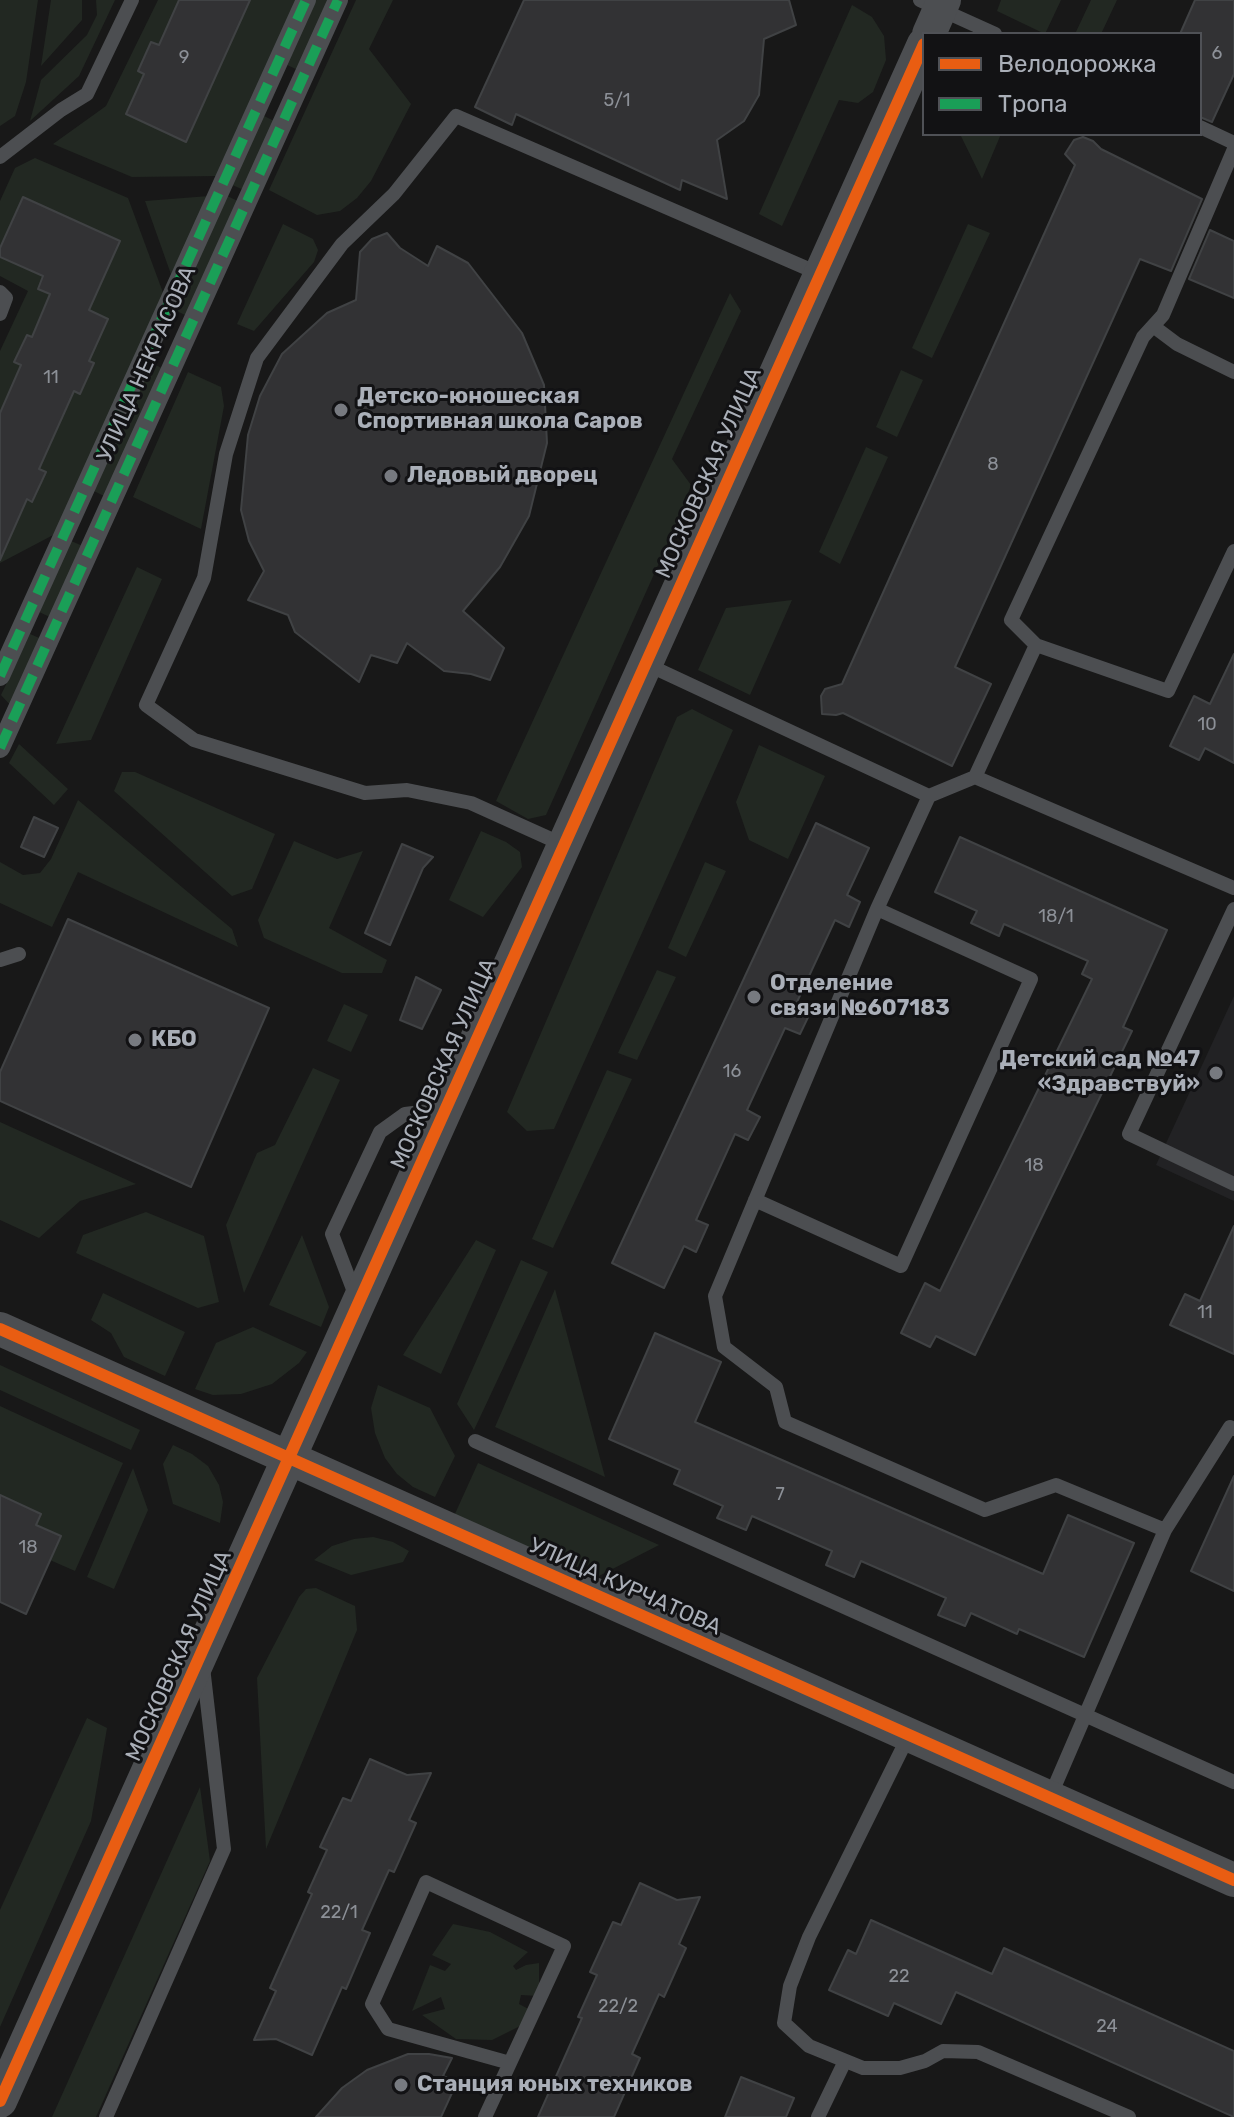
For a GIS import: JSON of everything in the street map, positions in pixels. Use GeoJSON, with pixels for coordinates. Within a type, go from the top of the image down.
{"type":"FeatureCollection","features":[{"type":"Feature","properties":{"kind":"street","name":"УЛИЦА НЕКРАСОВА"},"geometry":{"type":"LineString","coordinates":[[0,676],[306,0]]}},
{"type":"Feature","properties":{"kind":"street","name":"УЛИЦА НЕКРАСОВА"},"geometry":{"type":"LineString","coordinates":[[0,748],[338,0]]}},
{"type":"Feature","properties":{"kind":"street","name":"МОСКОВСКАЯ УЛИЦА"},"geometry":{"type":"LineString","coordinates":[[0,2101],[922,48]]}},
{"type":"Feature","properties":{"kind":"street","name":"УЛИЦА КУРЧАТОВА"},"geometry":{"type":"LineString","coordinates":[[0,1329],[1234,1880]]}},
{"type":"Feature","properties":{"kind":"lane"},"geometry":{"type":"LineString","coordinates":[[0,157],[87,94],[132,0]]}},
{"type":"Feature","properties":{"kind":"lane"},"geometry":{"type":"LineString","coordinates":[[933,11],[990,32]]}},
{"type":"Feature","properties":{"kind":"lane"},"geometry":{"type":"LineString","coordinates":[[564,845],[471,803],[407,790],[365,793],[194,740],[146,705],[204,578],[226,454],[257,358],[342,244],[394,194],[456,116],[820,275]]}},
{"type":"Feature","properties":{"kind":"lane"},"geometry":{"type":"LineString","coordinates":[[1202,128],[1234,146],[1163,315],[1143,337],[1011,620],[1036,645],[1168,691],[1234,551]]}},
{"type":"Feature","properties":{"kind":"lane"},"geometry":{"type":"LineString","coordinates":[[0,292],[6,298],[0,314]]}},
{"type":"Feature","properties":{"kind":"lane"},"geometry":{"type":"LineString","coordinates":[[1153,326],[1177,344],[1234,372]]}},
{"type":"Feature","properties":{"kind":"lane"},"geometry":{"type":"LineString","coordinates":[[1036,645],[975,777],[929,796],[877,909],[715,1296],[724,1347],[776,1387],[785,1422],[985,1510],[1056,1485],[1165,1530]]}},
{"type":"Feature","properties":{"kind":"lane"},"geometry":{"type":"LineString","coordinates":[[645,664],[929,796]]}},
{"type":"Feature","properties":{"kind":"lane"},"geometry":{"type":"LineString","coordinates":[[975,777],[1234,888]]}},
{"type":"Feature","properties":{"kind":"lane"},"geometry":{"type":"LineString","coordinates":[[755,1200],[901,1266],[1031,979],[877,909]]}},
{"type":"Feature","properties":{"kind":"lane"},"geometry":{"type":"LineString","coordinates":[[1234,909],[1129,1134],[1234,1184]]}},
{"type":"Feature","properties":{"kind":"lane"},"geometry":{"type":"LineString","coordinates":[[0,960],[19,954]]}},
{"type":"Feature","properties":{"kind":"lane"},"geometry":{"type":"LineString","coordinates":[[358,1303],[332,1234],[380,1132],[405,1114],[445,1109]]}},
{"type":"Feature","properties":{"kind":"lane"},"geometry":{"type":"LineString","coordinates":[[1049,1798],[1165,1530],[1233,1425]]}},
{"type":"Feature","properties":{"kind":"lane"},"geometry":{"type":"LineString","coordinates":[[475,1441],[1234,1782]]}},
{"type":"Feature","properties":{"kind":"lane"},"geometry":{"type":"LineString","coordinates":[[106,2117],[224,1849],[201,1655]]}},
{"type":"Feature","properties":{"kind":"lane"},"geometry":{"type":"LineString","coordinates":[[909,1735],[809,1937],[790,1986],[784,2023],[809,2046],[863,2068],[900,2068],[925,2061],[943,2051],[978,2052],[1129,2117]]}},
{"type":"Feature","properties":{"kind":"lane"},"geometry":{"type":"LineString","coordinates":[[485,2117],[510,2063],[564,1946],[426,1882],[372,2004],[388,2029],[510,2063]]}},
{"type":"Feature","properties":{"kind":"lane"},"geometry":{"type":"LineString","coordinates":[[818,2117],[845,2061]]}},
{"type":"Feature","properties":{"kind":"shaded area"},"geometry":{"type":"Polygon","coordinates":[[[0,0],[38,0],[26,82],[15,116],[0,126],[0,0]]]}},
{"type":"Feature","properties":{"kind":"shaded area"},"geometry":{"type":"Polygon","coordinates":[[[51,0],[82,0],[82,20],[41,66],[51,0]]]}},
{"type":"Feature","properties":{"kind":"shaded area"},"geometry":{"type":"Polygon","coordinates":[[[96,0],[115,0],[79,76],[30,121],[41,80],[87,35],[97,15],[96,0]]]}},
{"type":"Feature","properties":{"kind":"shaded area"},"geometry":{"type":"Polygon","coordinates":[[[158,0],[298,0],[218,176],[132,177],[53,144],[106,106],[158,0]]]}},
{"type":"Feature","properties":{"kind":"shaded area"},"geometry":{"type":"Polygon","coordinates":[[[311,0],[333,0],[300,71],[283,63],[311,0]]]}},
{"type":"Feature","properties":{"kind":"shaded area"},"geometry":{"type":"Polygon","coordinates":[[[356,0],[393,0],[369,49],[411,104],[371,181],[357,198],[340,211],[317,215],[269,190],[356,0]]]}},
{"type":"Feature","properties":{"kind":"shaded area"},"geometry":{"type":"Polygon","coordinates":[[[1001,0],[1061,0],[1046,32],[997,11],[1001,0]]]}},
{"type":"Feature","properties":{"kind":"shaded area"},"geometry":{"type":"Polygon","coordinates":[[[1091,0],[1117,0],[1102,32],[1076,32],[1091,0]]]}},
{"type":"Feature","properties":{"kind":"shaded area"},"geometry":{"type":"Polygon","coordinates":[[[852,5],[872,17],[884,36],[886,60],[873,92],[858,103],[839,100],[782,226],[759,214],[852,5]]]}},
{"type":"Feature","properties":{"kind":"shaded area"},"geometry":{"type":"Polygon","coordinates":[[[262,115],[278,123],[246,191],[230,184],[262,115]]]}},
{"type":"Feature","properties":{"kind":"shaded area"},"geometry":{"type":"Polygon","coordinates":[[[961,136],[1000,136],[982,179],[961,136]]]}},
{"type":"Feature","properties":{"kind":"shaded area"},"geometry":{"type":"Polygon","coordinates":[[[35,158],[128,198],[165,298],[57,533],[0,563],[0,351],[28,291],[0,276],[0,201],[15,168],[35,158]]]}},
{"type":"Feature","properties":{"kind":"shaded area"},"geometry":{"type":"Polygon","coordinates":[[[225,195],[242,203],[189,317],[173,309],[225,195]]]}},
{"type":"Feature","properties":{"kind":"shaded area"},"geometry":{"type":"Polygon","coordinates":[[[209,196],[173,280],[145,201],[209,196]]]}},
{"type":"Feature","properties":{"kind":"shaded area"},"geometry":{"type":"Polygon","coordinates":[[[283,224],[313,239],[318,250],[314,262],[254,331],[237,324],[283,224]]]}},
{"type":"Feature","properties":{"kind":"shaded area"},"geometry":{"type":"Polygon","coordinates":[[[968,224],[990,233],[932,358],[912,348],[968,224]]]}},
{"type":"Feature","properties":{"kind":"shaded area"},"geometry":{"type":"Polygon","coordinates":[[[730,293],[741,311],[672,459],[691,485],[681,514],[546,815],[528,819],[496,801],[730,293]]]}},
{"type":"Feature","properties":{"kind":"shaded area"},"geometry":{"type":"Polygon","coordinates":[[[149,362],[166,370],[106,497],[90,489],[149,362]]]}},
{"type":"Feature","properties":{"kind":"shaded area"},"geometry":{"type":"Polygon","coordinates":[[[901,370],[923,380],[897,437],[876,427],[901,370]]]}},
{"type":"Feature","properties":{"kind":"shaded area"},"geometry":{"type":"Polygon","coordinates":[[[188,372],[221,387],[224,406],[201,529],[133,497],[188,372]]]}},
{"type":"Feature","properties":{"kind":"shaded area"},"geometry":{"type":"Polygon","coordinates":[[[866,447],[888,457],[840,564],[819,552],[866,447]]]}},
{"type":"Feature","properties":{"kind":"shaded area"},"geometry":{"type":"Polygon","coordinates":[[[69,540],[85,547],[52,618],[37,611],[69,540]]]}},
{"type":"Feature","properties":{"kind":"shaded area"},"geometry":{"type":"Polygon","coordinates":[[[137,567],[162,579],[91,740],[56,744],[137,567]]]}},
{"type":"Feature","properties":{"kind":"shaded area"},"geometry":{"type":"Polygon","coordinates":[[[792,600],[750,695],[698,670],[726,608],[792,600]]]}},
{"type":"Feature","properties":{"kind":"shaded area"},"geometry":{"type":"Polygon","coordinates":[[[30,634],[44,640],[12,707],[1,695],[30,634]]]}},
{"type":"Feature","properties":{"kind":"shaded area"},"geometry":{"type":"Polygon","coordinates":[[[692,709],[733,730],[554,1129],[527,1131],[507,1112],[677,717],[692,709]]]}},
{"type":"Feature","properties":{"kind":"shaded area"},"geometry":{"type":"Polygon","coordinates":[[[19,744],[68,789],[54,805],[9,763],[19,744]]]}},
{"type":"Feature","properties":{"kind":"shaded area"},"geometry":{"type":"Polygon","coordinates":[[[759,745],[825,776],[788,859],[749,840],[736,802],[759,745]]]}},
{"type":"Feature","properties":{"kind":"shaded area"},"geometry":{"type":"Polygon","coordinates":[[[122,772],[135,772],[275,834],[252,889],[232,896],[114,791],[122,772]]]}},
{"type":"Feature","properties":{"kind":"shaded area"},"geometry":{"type":"Polygon","coordinates":[[[78,800],[232,929],[238,947],[78,872],[52,927],[0,903],[0,862],[23,875],[40,873],[51,859],[78,800]]]}},
{"type":"Feature","properties":{"kind":"shaded area"},"geometry":{"type":"Polygon","coordinates":[[[481,831],[520,852],[522,867],[483,917],[449,900],[481,831]]]}},
{"type":"Feature","properties":{"kind":"shaded area"},"geometry":{"type":"Polygon","coordinates":[[[294,841],[337,859],[363,851],[329,928],[387,960],[382,973],[342,973],[264,938],[258,920],[294,841]]]}},
{"type":"Feature","properties":{"kind":"shaded area"},"geometry":{"type":"Polygon","coordinates":[[[705,862],[726,871],[686,957],[668,948],[705,862]]]}},
{"type":"Feature","properties":{"kind":"shaded area"},"geometry":{"type":"Polygon","coordinates":[[[657,970],[676,977],[637,1060],[618,1053],[657,970]]]}},
{"type":"Feature","properties":{"kind":"shaded area","name":"Детский сад №47 «Здравствуй»"},"geometry":{"type":"Polygon","coordinates":[[[1234,996],[1234,1201],[1156,1165],[1234,996]]]}},
{"type":"Feature","properties":{"kind":"shaded area"},"geometry":{"type":"Polygon","coordinates":[[[344,1004],[368,1015],[351,1052],[327,1041],[344,1004]]]}},
{"type":"Feature","properties":{"kind":"shaded area"},"geometry":{"type":"Polygon","coordinates":[[[313,1068],[340,1080],[244,1293],[226,1225],[257,1153],[275,1145],[313,1068]]]}},
{"type":"Feature","properties":{"kind":"shaded area"},"geometry":{"type":"Polygon","coordinates":[[[607,1070],[632,1079],[553,1248],[532,1239],[607,1070]]]}},
{"type":"Feature","properties":{"kind":"shaded area"},"geometry":{"type":"Polygon","coordinates":[[[0,1122],[136,1184],[80,1201],[39,1238],[0,1220],[0,1122]]]}},
{"type":"Feature","properties":{"kind":"shaded area"},"geometry":{"type":"Polygon","coordinates":[[[146,1212],[204,1236],[219,1302],[198,1308],[76,1253],[83,1235],[146,1212]]]}},
{"type":"Feature","properties":{"kind":"shaded area"},"geometry":{"type":"Polygon","coordinates":[[[302,1235],[329,1307],[321,1327],[269,1305],[302,1235]]]}},
{"type":"Feature","properties":{"kind":"shaded area"},"geometry":{"type":"Polygon","coordinates":[[[476,1240],[496,1250],[441,1374],[403,1355],[476,1240]]]}},
{"type":"Feature","properties":{"kind":"shaded area"},"geometry":{"type":"Polygon","coordinates":[[[521,1260],[548,1272],[474,1430],[457,1404],[521,1260]]]}},
{"type":"Feature","properties":{"kind":"shaded area"},"geometry":{"type":"Polygon","coordinates":[[[555,1289],[605,1477],[495,1427],[555,1289]]]}},
{"type":"Feature","properties":{"kind":"shaded area"},"geometry":{"type":"Polygon","coordinates":[[[103,1293],[185,1332],[165,1376],[124,1357],[111,1333],[91,1320],[103,1293]]]}},
{"type":"Feature","properties":{"kind":"shaded area"},"geometry":{"type":"Polygon","coordinates":[[[253,1327],[307,1352],[299,1363],[272,1384],[241,1394],[213,1395],[195,1389],[216,1343],[253,1327]]]}},
{"type":"Feature","properties":{"kind":"shaded area"},"geometry":{"type":"Polygon","coordinates":[[[0,1365],[140,1430],[131,1450],[0,1390],[0,1365]]]}},
{"type":"Feature","properties":{"kind":"shaded area"},"geometry":{"type":"Polygon","coordinates":[[[378,1385],[430,1408],[455,1456],[435,1497],[413,1487],[397,1474],[385,1458],[375,1433],[371,1408],[378,1385]]]}},
{"type":"Feature","properties":{"kind":"shaded area"},"geometry":{"type":"Polygon","coordinates":[[[0,1406],[123,1463],[75,1571],[50,1560],[61,1536],[36,1525],[41,1514],[0,1495],[0,1406]]]}},
{"type":"Feature","properties":{"kind":"shaded area"},"geometry":{"type":"Polygon","coordinates":[[[173,1445],[208,1466],[219,1485],[223,1502],[220,1523],[173,1504],[163,1464],[173,1445]]]}},
{"type":"Feature","properties":{"kind":"shaded area"},"geometry":{"type":"Polygon","coordinates":[[[478,1463],[659,1545],[595,1578],[454,1516],[478,1463]]]}},
{"type":"Feature","properties":{"kind":"shaded area"},"geometry":{"type":"Polygon","coordinates":[[[133,1468],[148,1510],[114,1589],[87,1577],[133,1468]]]}},
{"type":"Feature","properties":{"kind":"shaded area"},"geometry":{"type":"Polygon","coordinates":[[[373,1537],[393,1542],[409,1551],[403,1562],[351,1575],[314,1560],[332,1546],[373,1537]]]}},
{"type":"Feature","properties":{"kind":"shaded area"},"geometry":{"type":"Polygon","coordinates":[[[316,1588],[355,1606],[357,1630],[266,1849],[257,1678],[299,1597],[306,1589],[316,1588]]]}},
{"type":"Feature","properties":{"kind":"shaded area"},"geometry":{"type":"Polygon","coordinates":[[[87,1718],[107,1728],[91,1821],[0,2027],[0,1910],[87,1718]]]}},
{"type":"Feature","properties":{"kind":"shaded area"},"geometry":{"type":"Polygon","coordinates":[[[200,1787],[210,1861],[96,2117],[52,2117],[200,1787]]]}},
{"type":"Feature","properties":{"kind":"shaded area"},"geometry":{"type":"Polygon","coordinates":[[[453,1924],[490,1932],[528,1952],[513,1966],[516,1970],[539,1963],[539,1996],[521,1995],[519,2004],[532,2011],[520,2026],[492,2040],[456,2039],[422,2015],[445,2009],[441,1997],[412,2011],[430,1965],[445,1971],[451,1964],[432,1955],[453,1924]]]}},
{"type":"Feature","properties":{"kind":"building"},"geometry":{"type":"Polygon","coordinates":[[[179,0],[250,0],[186,142],[126,114],[144,74],[138,71],[151,42],[159,45],[179,0]]]}},
{"type":"Feature","properties":{"kind":"building"},"geometry":{"type":"Polygon","coordinates":[[[524,0],[789,0],[796,25],[764,39],[759,95],[744,121],[717,140],[727,199],[682,180],[680,190],[516,114],[512,125],[475,107],[524,0]]]}},
{"type":"Feature","properties":{"kind":"building"},"geometry":{"type":"Polygon","coordinates":[[[1195,0],[1234,0],[1234,74],[1212,122],[1202,118],[1202,32],[1181,32],[1195,0]]]}},
{"type":"Feature","properties":{"kind":"building"},"geometry":{"type":"Polygon","coordinates":[[[1083,137],[1202,199],[1171,271],[1140,259],[955,667],[991,684],[952,766],[843,713],[822,714],[821,696],[825,689],[842,684],[1075,165],[1065,154],[1074,140],[1083,137]]]}},
{"type":"Feature","properties":{"kind":"building"},"geometry":{"type":"Polygon","coordinates":[[[23,197],[120,241],[89,310],[108,319],[89,361],[94,363],[80,394],[74,391],[39,469],[46,472],[32,502],[27,499],[0,560],[0,413],[21,365],[14,362],[27,335],[32,337],[50,294],[38,289],[43,276],[0,257],[0,248],[23,197]]]}},
{"type":"Feature","properties":{"kind":"building"},"geometry":{"type":"Polygon","coordinates":[[[1210,230],[1234,241],[1234,298],[1189,279],[1210,230]]]}},
{"type":"Feature","properties":{"kind":"building","name":"Ледовый дворец"},"geometry":{"type":"Polygon","coordinates":[[[387,233],[400,248],[428,266],[437,246],[468,263],[522,333],[544,385],[547,443],[529,516],[500,567],[463,611],[504,648],[490,680],[444,671],[407,643],[397,663],[371,655],[359,682],[295,632],[288,615],[248,600],[264,571],[249,541],[241,510],[248,435],[260,396],[282,354],[327,313],[356,300],[360,252],[372,239],[387,233]]]}},
{"type":"Feature","properties":{"kind":"building"},"geometry":{"type":"Polygon","coordinates":[[[1234,654],[1234,763],[1205,748],[1199,760],[1170,746],[1194,696],[1210,704],[1234,654]]]}},
{"type":"Feature","properties":{"kind":"building"},"geometry":{"type":"Polygon","coordinates":[[[34,817],[58,828],[44,857],[21,847],[34,817]]]}},
{"type":"Feature","properties":{"kind":"building"},"geometry":{"type":"Polygon","coordinates":[[[816,823],[869,848],[847,895],[860,902],[849,927],[835,920],[797,1002],[812,1009],[800,1034],[785,1028],[747,1110],[760,1117],[748,1140],[735,1134],[696,1220],[708,1225],[696,1252],[684,1246],[664,1288],[612,1263],[816,823]]]}},
{"type":"Feature","properties":{"kind":"building"},"geometry":{"type":"Polygon","coordinates":[[[960,837],[1167,930],[1123,1027],[1132,1031],[975,1355],[936,1336],[930,1347],[901,1333],[925,1283],[940,1291],[1092,979],[1082,974],[1088,961],[1004,924],[999,936],[971,923],[977,911],[935,892],[960,837]]]}},
{"type":"Feature","properties":{"kind":"building"},"geometry":{"type":"Polygon","coordinates":[[[402,844],[433,857],[423,868],[390,945],[365,933],[402,844]]]}},
{"type":"Feature","properties":{"kind":"building","name":"КБО"},"geometry":{"type":"Polygon","coordinates":[[[68,919],[269,1008],[191,1187],[0,1101],[0,1072],[68,919]]]}},
{"type":"Feature","properties":{"kind":"building"},"geometry":{"type":"Polygon","coordinates":[[[416,977],[441,990],[422,1029],[400,1020],[416,977]]]}},
{"type":"Feature","properties":{"kind":"building"},"geometry":{"type":"Polygon","coordinates":[[[1234,1226],[1234,1354],[1170,1325],[1185,1294],[1200,1301],[1234,1226]]]}},
{"type":"Feature","properties":{"kind":"building"},"geometry":{"type":"Polygon","coordinates":[[[655,1333],[721,1362],[695,1422],[1043,1574],[1068,1515],[1134,1543],[1084,1657],[1019,1629],[1017,1634],[971,1613],[965,1626],[938,1615],[946,1598],[861,1561],[854,1577],[826,1565],[832,1551],[752,1516],[746,1530],[717,1518],[723,1506],[674,1484],[680,1470],[609,1439],[655,1333]]]}},
{"type":"Feature","properties":{"kind":"building"},"geometry":{"type":"Polygon","coordinates":[[[1234,1476],[1234,1591],[1191,1571],[1234,1476]]]}},
{"type":"Feature","properties":{"kind":"building"},"geometry":{"type":"Polygon","coordinates":[[[0,1495],[41,1514],[36,1525],[61,1536],[26,1614],[0,1602],[0,1495]]]}},
{"type":"Feature","properties":{"kind":"building"},"geometry":{"type":"Polygon","coordinates":[[[370,1759],[407,1775],[431,1773],[409,1820],[416,1823],[394,1872],[389,1870],[362,1930],[370,1933],[312,2055],[276,2039],[254,2040],[276,1991],[270,1988],[312,1894],[308,1892],[327,1850],[320,1847],[343,1798],[351,1801],[370,1759]]]}},
{"type":"Feature","properties":{"kind":"building"},"geometry":{"type":"Polygon","coordinates":[[[640,1883],[677,1900],[700,1897],[679,1944],[686,1948],[664,1997],[659,1994],[632,2054],[640,2058],[614,2117],[538,2117],[582,2018],[578,2017],[597,1975],[590,1972],[613,1922],[621,1925],[640,1883]]]}},
{"type":"Feature","properties":{"kind":"building"},"geometry":{"type":"Polygon","coordinates":[[[871,1920],[992,1974],[1004,1948],[1234,2051],[1234,2117],[956,1992],[941,2024],[894,2003],[888,2016],[829,1990],[848,1950],[856,1954],[871,1920]]]}},
{"type":"Feature","properties":{"kind":"building","name":"Станция юных техников"},"geometry":{"type":"Polygon","coordinates":[[[408,2054],[452,2058],[443,2076],[457,2082],[441,2117],[316,2117],[342,2088],[367,2070],[408,2054]]]}},
{"type":"Feature","properties":{"kind":"building"},"geometry":{"type":"Polygon","coordinates":[[[741,2077],[794,2098],[786,2117],[725,2117],[741,2077]]]}},
{"type":"Feature","properties":{"kind":"marked path"},"geometry":{"type":"LineString","coordinates":[[0,676],[306,0]]}},
{"type":"Feature","properties":{"kind":"marked path"},"geometry":{"type":"LineString","coordinates":[[0,748],[338,0]]}},
{"type":"Feature","properties":{"kind":"cycle path"},"geometry":{"type":"LineString","coordinates":[[0,2101],[922,48]]}},
{"type":"Feature","properties":{"kind":"cycle path"},"geometry":{"type":"LineString","coordinates":[[0,1329],[1234,1880]]}},
{"type":"Feature","properties":{"kind":"place","name":"Детско-юношеская Спортивная школа Саров"},"geometry":{"type":"Point","coordinates":[341,410]}},
{"type":"Feature","properties":{"kind":"place","name":"Ледовый дворец"},"geometry":{"type":"Point","coordinates":[391,476]}},
{"type":"Feature","properties":{"kind":"place","name":"Отделение связи №607183"},"geometry":{"type":"Point","coordinates":[754,997]}},
{"type":"Feature","properties":{"kind":"place","name":"КБО"},"geometry":{"type":"Point","coordinates":[135,1040]}},
{"type":"Feature","properties":{"kind":"place","name":"Детский сад №47 «Здравствуй»"},"geometry":{"type":"Point","coordinates":[1216,1073]}},
{"type":"Feature","properties":{"kind":"place","name":"Станция юных техников"},"geometry":{"type":"Point","coordinates":[401,2085]}}]}
